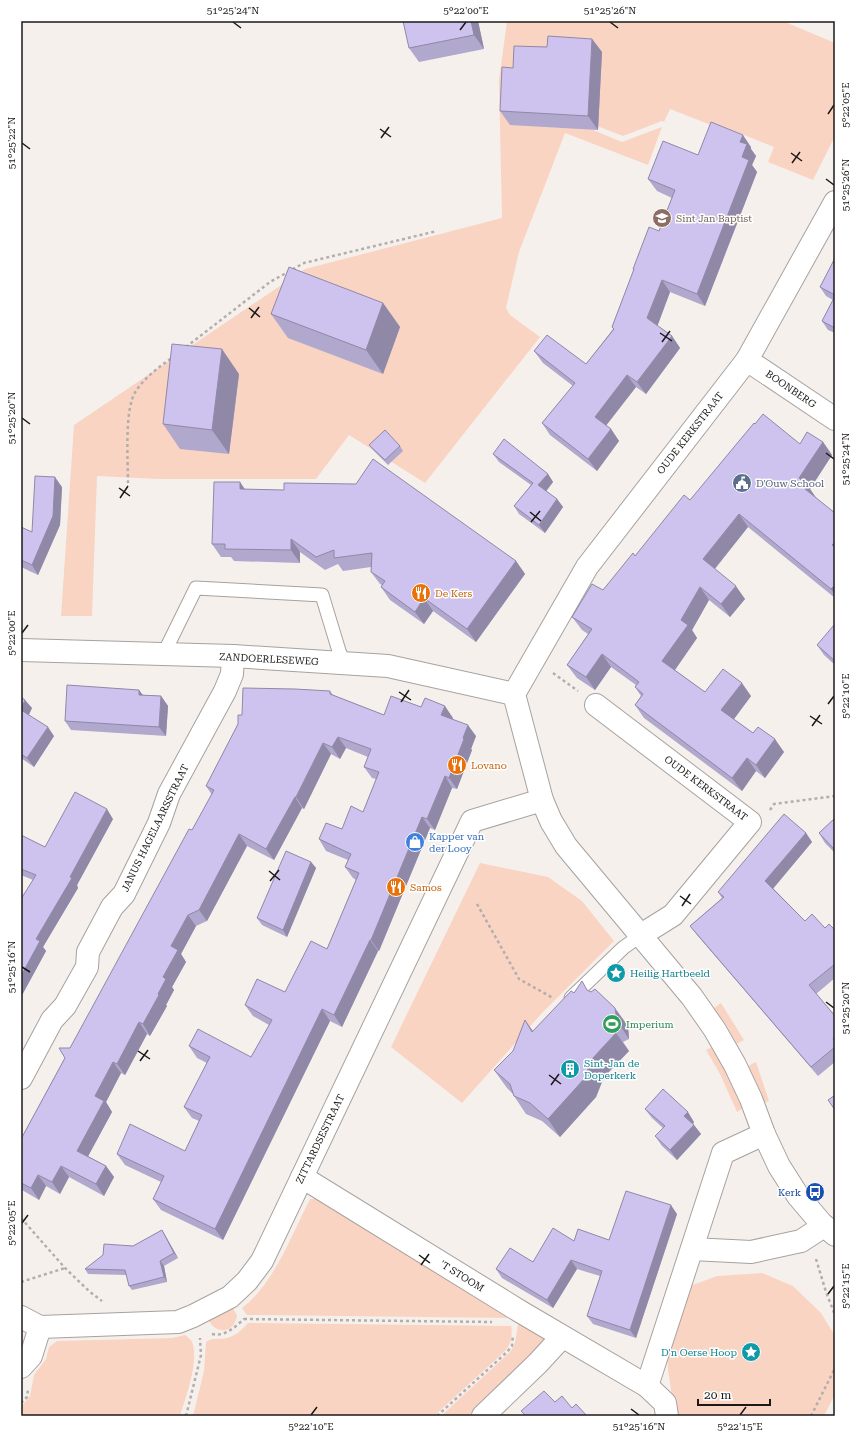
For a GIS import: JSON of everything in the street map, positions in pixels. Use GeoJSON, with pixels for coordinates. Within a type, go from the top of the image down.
{"type":"FeatureCollection","features":[{"type":"Feature","properties":{"kind":"street","name":"OUDE KERKSTRAAT"},"geometry":{"type":"LineString","coordinates":[[514,694],[587,567],[747,360],[835,202]]}},
{"type":"Feature","properties":{"kind":"street","name":"BOONBERG"},"geometry":{"type":"LineString","coordinates":[[747,360],[835,418]]}},
{"type":"Feature","properties":{"kind":"street","name":"ZANDOERLESEWEG"},"geometry":{"type":"LineString","coordinates":[[21,650],[233,656],[388,666],[514,694]]}},
{"type":"Feature","properties":{"kind":"street","name":"JANUS HAGELAARSSTRAAT"},"geometry":{"type":"LineString","coordinates":[[21,1078],[52,1020],[65,1006],[87,967],[88,952],[112,907],[124,894],[159,822],[169,794],[225,691],[232,674],[233,656]]}},
{"type":"Feature","properties":{"kind":"street"},"geometry":{"type":"LineString","coordinates":[[514,694],[542,800],[566,846],[692,997],[715,1030],[735,1065],[779,1166],[798,1196],[830,1230],[801,1241],[751,1252],[692,1249]]}},
{"type":"Feature","properties":{"kind":"street","name":"OUDE KERKSTRAAT"},"geometry":{"type":"LineString","coordinates":[[596,705],[750,822],[673,915],[641,935]]}},
{"type":"Feature","properties":{"kind":"street","name":"ZITTARDSESTRAAT"},"geometry":{"type":"LineString","coordinates":[[21,1367],[31,1356],[30,1322],[178,1322],[230,1297],[247,1281],[262,1261],[472,821],[542,800]]}},
{"type":"Feature","properties":{"kind":"street"},"geometry":{"type":"LineString","coordinates":[[647,1386],[723,1153],[764,1134]]}},
{"type":"Feature","properties":{"kind":"street","name":"'T STOOM"},"geometry":{"type":"LineString","coordinates":[[302,1177],[517,1317],[562,1336],[647,1386],[665,1403],[667,1416]]}},
{"type":"Feature","properties":{"kind":"street"},"geometry":{"type":"LineString","coordinates":[[482,1416],[538,1363],[562,1336]]}},
{"type":"Feature","properties":{"kind":"lane"},"geometry":{"type":"LineString","coordinates":[[163,655],[196,588],[322,595],[344,663]]}},
{"type":"Feature","properties":{"kind":"lane"},"geometry":{"type":"LineString","coordinates":[[564,1005],[623,948],[641,935]]}},
{"type":"Feature","properties":{"kind":"path"},"geometry":{"type":"LineString","coordinates":[[182,350],[270,282],[304,263],[436,231]]}},
{"type":"Feature","properties":{"kind":"path"},"geometry":{"type":"LineString","coordinates":[[128,483],[129,414],[133,396],[146,378],[176,355]]}},
{"type":"Feature","properties":{"kind":"path"},"geometry":{"type":"LineString","coordinates":[[535,659],[596,705]]}},
{"type":"Feature","properties":{"kind":"path"},"geometry":{"type":"LineString","coordinates":[[750,822],[761,821],[774,804],[835,796]]}},
{"type":"Feature","properties":{"kind":"path"},"geometry":{"type":"LineString","coordinates":[[477,904],[519,979],[564,1005]]}},
{"type":"Feature","properties":{"kind":"path"},"geometry":{"type":"LineString","coordinates":[[21,1218],[65,1268],[90,1292],[106,1303]]}},
{"type":"Feature","properties":{"kind":"path"},"geometry":{"type":"LineString","coordinates":[[21,1282],[65,1268]]}},
{"type":"Feature","properties":{"kind":"path"},"geometry":{"type":"LineString","coordinates":[[186,1416],[201,1355],[199,1328],[193,1316]]}},
{"type":"Feature","properties":{"kind":"path"},"geometry":{"type":"LineString","coordinates":[[244,1319],[517,1317],[512,1346],[437,1416]]}},
{"type":"Feature","properties":{"kind":"path"},"geometry":{"type":"LineString","coordinates":[[811,1416],[835,1368]]}},
{"type":"Feature","properties":{"kind":"shaded area"},"geometry":{"type":"Polygon","coordinates":[[[507,21],[783,21],[835,43],[835,136],[813,180],[768,162],[774,147],[724,127],[716,127],[670,109],[664,122],[662,121],[623,136],[571,116],[569,120],[622,142],[662,127],[648,165],[565,133],[519,252],[506,308],[510,315],[540,337],[425,483],[349,435],[316,479],[158,479],[97,476],[92,616],[61,616],[74,425],[305,269],[502,218],[499,80],[507,21]]]}},
{"type":"Feature","properties":{"kind":"shaded area"},"geometry":{"type":"Polygon","coordinates":[[[480,863],[548,877],[582,901],[614,941],[541,1014],[462,1103],[391,1047],[480,863]]]}},
{"type":"Feature","properties":{"kind":"shaded area"},"geometry":{"type":"Polygon","coordinates":[[[721,1003],[744,1040],[737,1044],[727,1026],[714,1008],[721,1003]]]}},
{"type":"Feature","properties":{"kind":"shaded area"},"geometry":{"type":"Polygon","coordinates":[[[712,1047],[726,1070],[743,1108],[737,1112],[720,1074],[706,1050],[712,1047]]]}},
{"type":"Feature","properties":{"kind":"shaded area"},"geometry":{"type":"Polygon","coordinates":[[[756,1062],[769,1101],[764,1103],[748,1066],[756,1062]]]}},
{"type":"Feature","properties":{"kind":"shaded area"},"geometry":{"type":"Polygon","coordinates":[[[310,1199],[320,1199],[511,1318],[247,1315],[242,1308],[264,1286],[273,1272],[310,1199]]]}},
{"type":"Feature","properties":{"kind":"shaded area"},"geometry":{"type":"Polygon","coordinates":[[[762,1273],[793,1286],[821,1313],[835,1336],[835,1394],[824,1416],[675,1416],[668,1370],[667,1348],[687,1287],[717,1276],[762,1273]]]}},
{"type":"Feature","properties":{"kind":"shaded area"},"geometry":{"type":"Polygon","coordinates":[[[232,1307],[237,1315],[233,1326],[229,1329],[220,1330],[211,1324],[208,1319],[232,1307]]]}},
{"type":"Feature","properties":{"kind":"shaded area"},"geometry":{"type":"Polygon","coordinates":[[[519,1321],[545,1337],[534,1356],[468,1416],[441,1416],[511,1351],[519,1321]]]}},
{"type":"Feature","properties":{"kind":"shaded area"},"geometry":{"type":"Polygon","coordinates":[[[248,1323],[511,1326],[512,1333],[510,1343],[504,1352],[434,1416],[193,1416],[204,1371],[206,1342],[208,1340],[224,1339],[233,1336],[248,1323]]]}},
{"type":"Feature","properties":{"kind":"shaded area"},"geometry":{"type":"Polygon","coordinates":[[[185,1335],[193,1343],[194,1361],[191,1380],[180,1416],[21,1416],[21,1407],[30,1396],[34,1375],[46,1359],[49,1347],[57,1341],[172,1338],[185,1335]]]}},
{"type":"Feature","properties":{"kind":"building"},"geometry":{"type":"Polygon","coordinates":[[[403,21],[471,21],[474,35],[409,48],[403,21]]]}},
{"type":"Feature","properties":{"kind":"building"},"geometry":{"type":"Polygon","coordinates":[[[548,36],[592,39],[588,116],[500,111],[502,67],[513,68],[514,46],[547,47],[548,36]]]}},
{"type":"Feature","properties":{"kind":"building"},"geometry":{"type":"Polygon","coordinates":[[[711,122],[743,135],[740,142],[747,144],[742,157],[749,160],[697,294],[662,280],[647,318],[672,336],[637,382],[627,375],[595,417],[611,429],[588,459],[542,423],[575,383],[534,351],[547,335],[586,364],[614,329],[612,327],[649,227],[659,231],[675,190],[648,179],[663,141],[698,155],[711,122]]]}},
{"type":"Feature","properties":{"kind":"building"},"geometry":{"type":"Polygon","coordinates":[[[835,258],[835,295],[820,287],[835,258]]]}},
{"type":"Feature","properties":{"kind":"building"},"geometry":{"type":"Polygon","coordinates":[[[289,267],[383,303],[366,350],[271,314],[289,267]]]}},
{"type":"Feature","properties":{"kind":"building"},"geometry":{"type":"Polygon","coordinates":[[[835,296],[835,328],[822,321],[835,296]]]}},
{"type":"Feature","properties":{"kind":"building"},"geometry":{"type":"Polygon","coordinates":[[[172,344],[222,349],[212,430],[163,424],[172,344]]]}},
{"type":"Feature","properties":{"kind":"building"},"geometry":{"type":"Polygon","coordinates":[[[763,414],[800,444],[807,432],[823,442],[799,478],[808,485],[805,489],[835,513],[835,542],[832,545],[835,547],[835,585],[831,589],[739,514],[703,559],[736,586],[721,604],[700,587],[681,620],[688,625],[662,661],[705,692],[723,669],[742,683],[721,710],[753,733],[758,727],[775,739],[756,765],[747,758],[732,778],[635,705],[643,694],[635,687],[639,682],[602,654],[586,677],[567,665],[592,629],[572,617],[592,584],[603,590],[633,553],[635,556],[684,495],[690,500],[763,414]]]}},
{"type":"Feature","properties":{"kind":"building"},"geometry":{"type":"Polygon","coordinates":[[[385,430],[400,446],[385,460],[369,445],[385,430]]]}},
{"type":"Feature","properties":{"kind":"building"},"geometry":{"type":"Polygon","coordinates":[[[504,439],[548,474],[538,485],[557,499],[539,525],[514,506],[533,483],[493,454],[504,439]]]}},
{"type":"Feature","properties":{"kind":"building"},"geometry":{"type":"Polygon","coordinates":[[[373,459],[516,561],[467,629],[424,598],[415,612],[381,587],[385,581],[371,572],[372,553],[334,558],[334,550],[316,557],[291,539],[291,550],[225,549],[225,544],[212,544],[214,482],[240,482],[240,489],[284,490],[284,483],[356,484],[373,459]]]}},
{"type":"Feature","properties":{"kind":"building"},"geometry":{"type":"Polygon","coordinates":[[[35,476],[55,477],[53,516],[32,565],[21,560],[21,527],[32,532],[35,476]]]}},
{"type":"Feature","properties":{"kind":"building"},"geometry":{"type":"Polygon","coordinates":[[[834,625],[835,626],[835,661],[817,645],[834,625]]]}},
{"type":"Feature","properties":{"kind":"building"},"geometry":{"type":"Polygon","coordinates":[[[67,685],[139,690],[139,695],[161,696],[159,727],[65,721],[67,685]]]}},
{"type":"Feature","properties":{"kind":"building"},"geometry":{"type":"Polygon","coordinates":[[[243,688],[330,691],[330,694],[384,715],[391,696],[421,707],[425,698],[445,706],[441,715],[468,725],[449,778],[445,776],[427,819],[422,817],[371,940],[334,1015],[322,1009],[215,1229],[153,1199],[164,1176],[117,1154],[130,1124],[185,1151],[202,1115],[184,1107],[210,1057],[189,1046],[198,1029],[251,1057],[272,1020],[245,1005],[257,979],[285,992],[311,941],[327,949],[359,873],[345,867],[351,854],[319,839],[326,823],[342,829],[351,806],[363,812],[379,772],[364,767],[371,749],[338,737],[332,747],[323,743],[296,797],[266,849],[239,834],[199,910],[188,915],[171,946],[178,950],[163,977],[166,979],[158,994],[159,995],[143,1024],[139,1022],[117,1064],[113,1062],[95,1096],[104,1101],[77,1151],[106,1166],[96,1184],[61,1166],[52,1182],[38,1175],[31,1188],[21,1183],[21,1139],[65,1058],[59,1048],[70,1048],[189,829],[192,830],[214,790],[206,786],[238,724],[238,715],[242,715],[243,688]]]}},
{"type":"Feature","properties":{"kind":"building"},"geometry":{"type":"Polygon","coordinates":[[[21,697],[25,700],[21,709],[21,697]]]}},
{"type":"Feature","properties":{"kind":"building"},"geometry":{"type":"Polygon","coordinates":[[[21,710],[48,727],[27,758],[21,754],[21,710]]]}},
{"type":"Feature","properties":{"kind":"building"},"geometry":{"type":"Polygon","coordinates":[[[75,792],[107,809],[70,877],[72,878],[36,939],[40,941],[21,976],[21,899],[36,875],[21,869],[21,835],[45,847],[75,792]]]}},
{"type":"Feature","properties":{"kind":"building"},"geometry":{"type":"Polygon","coordinates":[[[784,814],[806,833],[765,881],[805,921],[812,914],[825,928],[829,924],[835,930],[835,964],[809,985],[835,1016],[835,1039],[833,1038],[835,1041],[835,1047],[811,1067],[690,926],[724,897],[718,892],[784,814]]]}},
{"type":"Feature","properties":{"kind":"building"},"geometry":{"type":"Polygon","coordinates":[[[835,818],[835,850],[819,833],[835,818]]]}},
{"type":"Feature","properties":{"kind":"building"},"geometry":{"type":"Polygon","coordinates":[[[286,851],[311,862],[283,930],[257,918],[286,851]]]}},
{"type":"Feature","properties":{"kind":"building","name":"Sint-Jan de Doperkerk"},"geometry":{"type":"Polygon","coordinates":[[[582,981],[587,990],[591,992],[595,989],[615,1008],[617,1021],[609,1025],[616,1033],[592,1059],[584,1079],[548,1119],[530,1103],[514,1096],[510,1084],[494,1070],[513,1051],[525,1020],[532,1032],[571,991],[574,993],[582,981]]]}},
{"type":"Feature","properties":{"kind":"building"},"geometry":{"type":"Polygon","coordinates":[[[663,1089],[688,1112],[684,1116],[694,1125],[670,1150],[655,1136],[665,1126],[645,1109],[663,1089]]]}},
{"type":"Feature","properties":{"kind":"building"},"geometry":{"type":"Polygon","coordinates":[[[835,1095],[835,1110],[828,1100],[835,1095]]]}},
{"type":"Feature","properties":{"kind":"building"},"geometry":{"type":"Polygon","coordinates":[[[626,1191],[671,1205],[630,1330],[587,1316],[602,1271],[571,1260],[547,1300],[496,1269],[510,1248],[533,1262],[553,1228],[574,1241],[578,1229],[609,1240],[626,1191]]]}},
{"type":"Feature","properties":{"kind":"building"},"geometry":{"type":"Polygon","coordinates":[[[162,1230],[174,1253],[160,1261],[164,1277],[129,1286],[125,1270],[85,1269],[103,1255],[104,1244],[133,1246],[162,1230]]]}},
{"type":"Feature","properties":{"kind":"building"},"geometry":{"type":"Polygon","coordinates":[[[544,1391],[555,1402],[562,1396],[572,1408],[576,1404],[587,1416],[526,1416],[521,1411],[544,1391]]]}},
{"type":"Feature","properties":{"kind":"place","name":"Sint Jan Baptist"},"geometry":{"type":"Point","coordinates":[662,218]}},
{"type":"Feature","properties":{"kind":"place","name":"D'Ouw School"},"geometry":{"type":"Point","coordinates":[742,483]}},
{"type":"Feature","properties":{"kind":"place","name":"De Kers"},"geometry":{"type":"Point","coordinates":[421,593]}},
{"type":"Feature","properties":{"kind":"place","name":"Lovano"},"geometry":{"type":"Point","coordinates":[457,765]}},
{"type":"Feature","properties":{"kind":"place","name":"Kapper van der Looy"},"geometry":{"type":"Point","coordinates":[415,842]}},
{"type":"Feature","properties":{"kind":"place","name":"Samos"},"geometry":{"type":"Point","coordinates":[396,887]}},
{"type":"Feature","properties":{"kind":"place","name":"Heilig Hartbeeld"},"geometry":{"type":"Point","coordinates":[616,973]}},
{"type":"Feature","properties":{"kind":"place","name":"Imperium"},"geometry":{"type":"Point","coordinates":[612,1024]}},
{"type":"Feature","properties":{"kind":"place","name":"Sint-Jan de Doperkerk"},"geometry":{"type":"Point","coordinates":[570,1069]}},
{"type":"Feature","properties":{"kind":"place","name":"Kerk"},"geometry":{"type":"Point","coordinates":[815,1192]}},
{"type":"Feature","properties":{"kind":"place","name":"D'n Oerse Hoop"},"geometry":{"type":"Point","coordinates":[751,1352]}}]}
